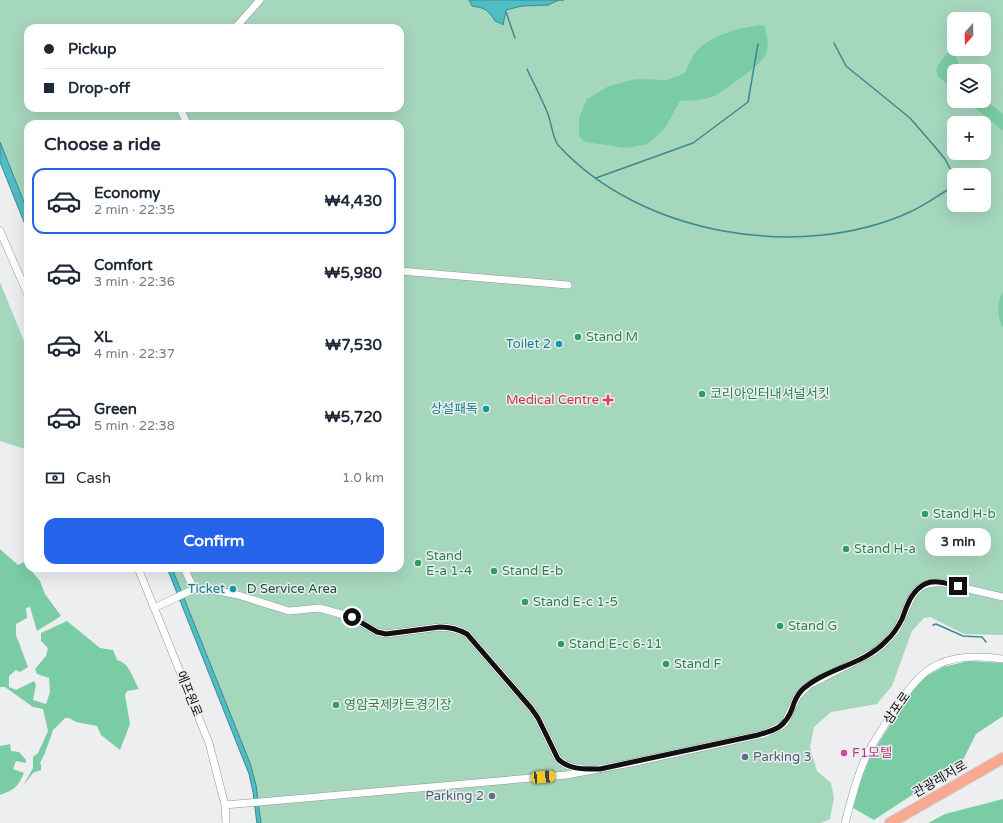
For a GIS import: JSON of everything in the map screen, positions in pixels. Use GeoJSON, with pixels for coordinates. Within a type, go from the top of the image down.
{"type":"FeatureCollection","features":[{"type":"Feature","properties":{"kind":"highway","name":"관광레저로"},"geometry":{"type":"LineString","coordinates":[[890,823],[1003,758]]}},
{"type":"Feature","properties":{"kind":"highway","name":"관광레저로"},"geometry":{"type":"LineString","coordinates":[[903,823],[1003,766]]}},
{"type":"Feature","properties":{"kind":"street"},"geometry":{"type":"LineString","coordinates":[[239,24],[260,0]]}},
{"type":"Feature","properties":{"kind":"street"},"geometry":{"type":"LineString","coordinates":[[0,231],[24,286]]}},
{"type":"Feature","properties":{"kind":"street"},"geometry":{"type":"LineString","coordinates":[[404,271],[568,286]]}},
{"type":"Feature","properties":{"kind":"street","name":"에프원로"},"geometry":{"type":"LineString","coordinates":[[140,572],[209,742],[225,805],[226,823]]}},
{"type":"Feature","properties":{"kind":"street"},"geometry":{"type":"LineString","coordinates":[[186,572],[194,588]]}},
{"type":"Feature","properties":{"kind":"street"},"geometry":{"type":"LineString","coordinates":[[225,805],[558,776],[600,769],[758,735],[785,723],[797,697],[803,689],[874,652],[883,645],[897,627],[913,595],[919,588],[926,584],[933,582],[943,583],[1003,597]]}},
{"type":"Feature","properties":{"kind":"street"},"geometry":{"type":"LineString","coordinates":[[154,608],[194,588],[218,590],[238,595],[289,612],[319,608],[352,617],[377,632],[386,634],[440,627],[461,630],[467,634],[538,718],[563,768],[563,772],[558,776]]}},
{"type":"Feature","properties":{"kind":"street","name":"삼포로"},"geometry":{"type":"LineString","coordinates":[[845,823],[858,778],[874,741],[904,696],[923,674],[938,664],[955,660],[971,657],[1003,658]]}},
{"type":"Feature","properties":{"kind":"street"},"geometry":{"type":"LineString","coordinates":[[558,759],[564,764],[577,768],[600,769]]}},
{"type":"Feature","properties":{"kind":"green space","name":"코리아인터내셔널서킷"},"geometry":{"type":"Polygon","coordinates":[[[0,0],[1003,0],[1003,635],[964,634],[930,617],[924,618],[912,631],[892,686],[877,704],[831,712],[814,727],[810,747],[817,771],[831,783],[834,798],[830,819],[821,823],[256,823],[252,774],[171,572],[404,572],[404,120],[24,120],[24,209],[0,150],[0,0]]]}},
{"type":"Feature","properties":{"kind":"green space"},"geometry":{"type":"Polygon","coordinates":[[[764,25],[768,44],[767,52],[762,60],[741,78],[710,98],[680,101],[665,128],[648,144],[627,148],[585,142],[579,136],[579,118],[587,99],[609,86],[636,79],[667,80],[685,73],[695,53],[717,36],[746,27],[764,25]]]}},
{"type":"Feature","properties":{"kind":"green space"},"geometry":{"type":"Polygon","coordinates":[[[947,53],[947,56],[955,56],[958,64],[947,64],[947,84],[938,76],[936,70],[947,53]]]}},
{"type":"Feature","properties":{"kind":"green space"},"geometry":{"type":"Polygon","coordinates":[[[991,105],[1003,114],[1003,131],[991,121],[991,116],[985,116],[975,108],[991,108],[991,105]]]}},
{"type":"Feature","properties":{"kind":"green space"},"geometry":{"type":"Polygon","coordinates":[[[0,282],[24,341],[24,449],[0,441],[0,282]]]}},
{"type":"Feature","properties":{"kind":"green space"},"geometry":{"type":"Polygon","coordinates":[[[1003,291],[1003,326],[1002,327],[998,309],[1003,291]]]}},
{"type":"Feature","properties":{"kind":"green space"},"geometry":{"type":"Polygon","coordinates":[[[0,549],[18,565],[24,562],[24,572],[32,572],[40,581],[45,594],[61,616],[37,631],[30,607],[26,608],[27,618],[16,624],[16,635],[28,667],[20,672],[16,670],[9,676],[9,687],[16,690],[34,681],[36,685],[33,700],[46,704],[50,692],[49,678],[37,674],[35,669],[46,656],[48,648],[41,641],[41,633],[67,621],[100,648],[113,650],[117,660],[125,664],[131,672],[139,689],[127,691],[125,695],[130,724],[120,750],[101,735],[97,726],[76,722],[69,718],[65,718],[53,730],[40,763],[41,770],[33,773],[23,786],[33,768],[33,757],[38,753],[48,731],[43,709],[33,707],[5,687],[0,687],[0,549]]]}},
{"type":"Feature","properties":{"kind":"green space"},"geometry":{"type":"Polygon","coordinates":[[[969,661],[1003,663],[1003,716],[976,734],[962,762],[874,820],[853,808],[861,780],[871,755],[909,695],[926,676],[943,667],[969,661]]]}},
{"type":"Feature","properties":{"kind":"green space"},"geometry":{"type":"Polygon","coordinates":[[[10,744],[11,751],[19,752],[26,760],[26,763],[16,761],[13,769],[24,773],[22,778],[15,787],[0,795],[0,746],[10,744]]]}},
{"type":"Feature","properties":{"kind":"green space"},"geometry":{"type":"Polygon","coordinates":[[[1003,799],[1003,823],[928,823],[945,814],[1003,799]]]}},
{"type":"Feature","properties":{"kind":"water"},"geometry":{"type":"Polygon","coordinates":[[[469,0],[559,0],[548,5],[522,6],[506,10],[503,25],[495,21],[486,10],[472,6],[469,0]]]}},
{"type":"Feature","properties":{"kind":"water"},"geometry":{"type":"Polygon","coordinates":[[[0,142],[24,202],[24,222],[0,162],[0,142]]]}},
{"type":"Feature","properties":{"kind":"water"},"geometry":{"type":"Polygon","coordinates":[[[169,572],[174,572],[250,763],[256,785],[261,823],[257,823],[249,774],[169,572]]]}},
{"type":"Feature","properties":{"kind":"waterway"},"geometry":{"type":"LineString","coordinates":[[506,12],[515,38]]}},
{"type":"Feature","properties":{"kind":"waterway"},"geometry":{"type":"LineString","coordinates":[[834,43],[846,66],[910,118],[945,159],[950,168]]}},
{"type":"Feature","properties":{"kind":"waterway"},"geometry":{"type":"LineString","coordinates":[[596,178],[693,143],[748,102],[758,44]]}},
{"type":"Feature","properties":{"kind":"waterway"},"geometry":{"type":"LineString","coordinates":[[527,69],[548,114],[553,135],[558,145],[592,176],[632,200],[676,219],[724,231],[772,237],[820,235],[867,227],[910,212],[947,190]]}},
{"type":"Feature","properties":{"kind":"waterway"},"geometry":{"type":"LineString","coordinates":[[933,625],[936,624],[963,636],[982,637],[986,642]]}},
{"type":"Feature","properties":{"kind":"place","name":"Stand M"},"geometry":{"type":"Point","coordinates":[578,337]}},
{"type":"Feature","properties":{"kind":"place","name":"Toilet 2"},"geometry":{"type":"Point","coordinates":[559,344]}},
{"type":"Feature","properties":{"kind":"place","name":"코리아인터내셔널서킷"},"geometry":{"type":"Point","coordinates":[702,394]}},
{"type":"Feature","properties":{"kind":"place","name":"Medical Centre"},"geometry":{"type":"Point","coordinates":[608,400]}},
{"type":"Feature","properties":{"kind":"place","name":"상설패독"},"geometry":{"type":"Point","coordinates":[486,409]}},
{"type":"Feature","properties":{"kind":"place","name":"Stand H-b"},"geometry":{"type":"Point","coordinates":[925,514]}},
{"type":"Feature","properties":{"kind":"place","name":"Stand H-a"},"geometry":{"type":"Point","coordinates":[846,549]}},
{"type":"Feature","properties":{"kind":"place","name":"Stand E-a 1-4"},"geometry":{"type":"Point","coordinates":[418,563]}},
{"type":"Feature","properties":{"kind":"place","name":"Stand E-b"},"geometry":{"type":"Point","coordinates":[494,571]}},
{"type":"Feature","properties":{"kind":"place","name":"Ticket"},"geometry":{"type":"Point","coordinates":[233,589]}},
{"type":"Feature","properties":{"kind":"place","name":"Stand E-c 1-5"},"geometry":{"type":"Point","coordinates":[525,602]}},
{"type":"Feature","properties":{"kind":"place","name":"Stand G"},"geometry":{"type":"Point","coordinates":[780,626]}},
{"type":"Feature","properties":{"kind":"place","name":"Stand E-c 6-11"},"geometry":{"type":"Point","coordinates":[561,644]}},
{"type":"Feature","properties":{"kind":"place","name":"Stand F"},"geometry":{"type":"Point","coordinates":[666,664]}},
{"type":"Feature","properties":{"kind":"place","name":"영암국제카트경기장"},"geometry":{"type":"Point","coordinates":[336,705]}},
{"type":"Feature","properties":{"kind":"place","name":"F1모텔"},"geometry":{"type":"Point","coordinates":[844,753]}},
{"type":"Feature","properties":{"kind":"place","name":"Parking 3"},"geometry":{"type":"Point","coordinates":[745,757]}},
{"type":"Feature","properties":{"kind":"place","name":"Parking 2"},"geometry":{"type":"Point","coordinates":[492,796]}},
{"type":"Feature","properties":{"kind":"route"},"geometry":{"type":"LineString","coordinates":[[352,617],[377,632],[386,634],[440,627],[461,630],[467,634],[531,708],[538,718],[558,759],[564,764],[577,768],[600,769],[769,732],[785,723],[794,702],[803,689],[874,652],[883,645],[893,634],[902,619],[908,603],[919,588],[933,582],[958,586]]}},
{"type":"Feature","properties":{"kind":"park label","name":"D Service Area"},"geometry":{"type":"Point","coordinates":[292,589]}}]}
